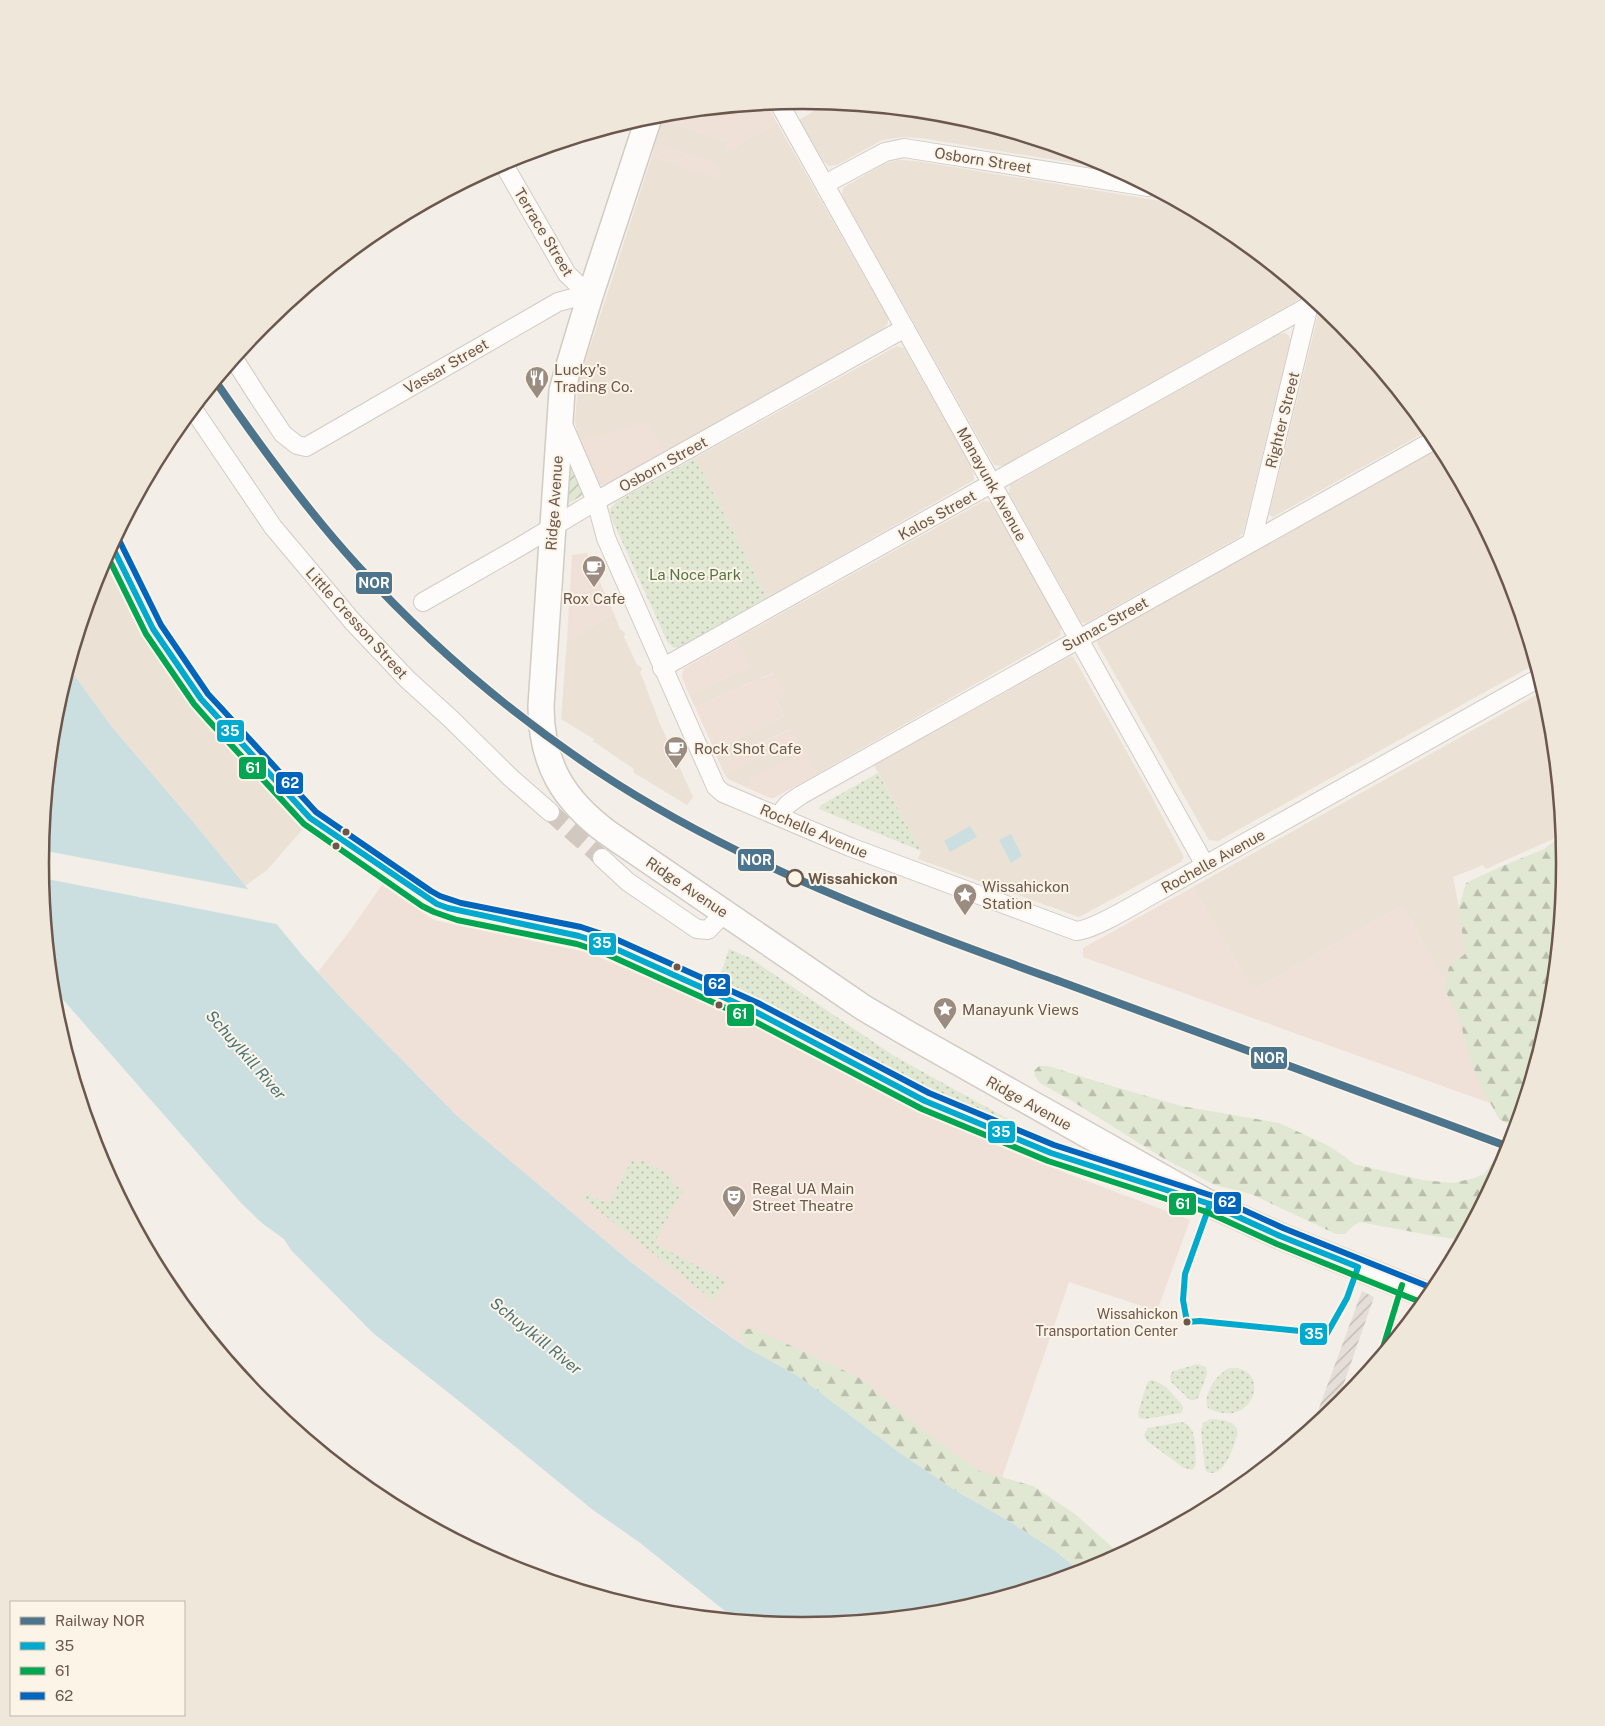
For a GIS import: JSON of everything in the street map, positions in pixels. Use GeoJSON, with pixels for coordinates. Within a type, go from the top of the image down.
{"type":"FeatureCollection","features":[{"type":"Feature","properties":{"kind":"main road","name":"Ridge Avenue"},"geometry":{"type":"LineString","coordinates":[[646,126],[566,372],[560,417],[541,721],[548,757],[562,787],[590,820],[872,1012],[1210,1204],[1280,1236],[1421,1293]]}},
{"type":"Feature","properties":{"kind":"street","name":"Manayunk Avenue"},"geometry":{"type":"LineString","coordinates":[[782,110],[1205,865]]}},
{"type":"Feature","properties":{"kind":"street","name":"Osborn Street"},"geometry":{"type":"LineString","coordinates":[[825,184],[885,152],[904,148],[1129,184]]}},
{"type":"Feature","properties":{"kind":"street","name":"Terrace Street"},"geometry":{"type":"LineString","coordinates":[[507,170],[567,274],[590,296]]}},
{"type":"Feature","properties":{"kind":"street","name":"Vassar Street"},"geometry":{"type":"LineString","coordinates":[[237,364],[284,434],[297,445],[306,447],[558,302],[590,296]]}},
{"type":"Feature","properties":{"kind":"street","name":"Kalos Street"},"geometry":{"type":"LineString","coordinates":[[662,668],[1308,304]]}},
{"type":"Feature","properties":{"kind":"street","name":"Righter Street"},"geometry":{"type":"LineString","coordinates":[[1252,541],[1311,307]]}},
{"type":"Feature","properties":{"kind":"street","name":"Osborn Street"},"geometry":{"type":"LineString","coordinates":[[423,602],[596,501],[905,328]]}},
{"type":"Feature","properties":{"kind":"street","name":"Little Cresson Street"},"geometry":{"type":"LineString","coordinates":[[197,415],[273,527],[353,622],[407,679],[550,812]]}},
{"type":"Feature","properties":{"kind":"street","name":"Rochelle Avenue"},"geometry":{"type":"LineString","coordinates":[[560,417],[596,501],[606,538],[716,787],[723,792],[882,860],[1076,931],[1084,930],[1097,924],[1534,681]]}},
{"type":"Feature","properties":{"kind":"street","name":"Sumac Street"},"geometry":{"type":"LineString","coordinates":[[778,816],[788,804],[800,795],[1428,443]]}},
{"type":"Feature","properties":{"kind":"street"},"geometry":{"type":"LineString","coordinates":[[116,553],[153,629],[210,710],[310,818],[426,898],[437,904],[459,911],[579,936],[607,945],[747,1007],[925,1101],[1051,1153],[1210,1204]]}},
{"type":"Feature","properties":{"kind":"street"},"geometry":{"type":"LineString","coordinates":[[602,858],[628,882],[697,929],[708,930],[725,912]]}},
{"type":"Feature","properties":{"kind":"shaded area"},"geometry":{"type":"Polygon","coordinates":[[[770,110],[777,123],[727,151],[729,142],[668,122],[704,116],[770,110]]]}},
{"type":"Feature","properties":{"kind":"shaded area"},"geometry":{"type":"Polygon","coordinates":[[[817,110],[901,116],[950,124],[998,135],[1045,149],[1086,165],[921,138],[902,137],[882,140],[837,165],[829,166],[824,162],[799,120],[817,110]]]}},
{"type":"Feature","properties":{"kind":"shaded area"},"geometry":{"type":"Polygon","coordinates":[[[668,122],[729,142],[727,151],[777,123],[888,318],[888,323],[884,328],[664,452],[647,423],[578,442],[575,421],[578,384],[652,156],[722,178],[714,163],[655,144],[662,123],[668,122]]]}},
{"type":"Feature","properties":{"kind":"shaded area"},"geometry":{"type":"Polygon","coordinates":[[[655,144],[714,163],[722,178],[652,156],[655,144]]]}},
{"type":"Feature","properties":{"kind":"shaded area"},"geometry":{"type":"Polygon","coordinates":[[[898,160],[916,161],[1163,201],[1221,236],[1300,297],[1296,301],[1004,466],[994,465],[843,197],[844,187],[884,164],[898,160]]]}},
{"type":"Feature","properties":{"kind":"shaded area"},"geometry":{"type":"Polygon","coordinates":[[[1318,315],[1369,366],[1422,434],[1273,517],[1269,514],[1318,315]]]}},
{"type":"Feature","properties":{"kind":"shaded area"},"geometry":{"type":"Polygon","coordinates":[[[1285,333],[1289,336],[1290,341],[1243,533],[1086,623],[1081,622],[1009,493],[1010,485],[1277,335],[1285,333]]]}},
{"type":"Feature","properties":{"kind":"shaded area"},"geometry":{"type":"Polygon","coordinates":[[[897,346],[904,348],[973,470],[974,480],[767,598],[695,458],[897,346]]]}},
{"type":"Feature","properties":{"kind":"shaded area"},"geometry":{"type":"Polygon","coordinates":[[[647,422],[664,452],[608,484],[601,485],[597,483],[578,442],[647,422]]]}},
{"type":"Feature","properties":{"kind":"shaded area"},"geometry":{"type":"Polygon","coordinates":[[[1433,451],[1479,530],[1499,575],[1531,667],[1218,841],[1209,840],[1097,640],[1433,451]]]}},
{"type":"Feature","properties":{"kind":"shaded area"},"geometry":{"type":"Polygon","coordinates":[[[984,501],[990,502],[993,505],[1061,627],[1060,636],[817,774],[804,753],[751,779],[748,788],[728,779],[725,775],[797,739],[790,729],[719,762],[714,749],[784,716],[776,700],[785,696],[773,673],[695,707],[689,694],[750,667],[736,639],[984,501]]]}},
{"type":"Feature","properties":{"kind":"shaded area"},"geometry":{"type":"Polygon","coordinates":[[[587,553],[614,614],[567,640],[572,555],[587,553]]]}},
{"type":"Feature","properties":{"kind":"shaded area"},"geometry":{"type":"Polygon","coordinates":[[[109,569],[141,635],[184,698],[303,829],[267,870],[245,886],[112,727],[73,673],[89,621],[109,569]]]}},
{"type":"Feature","properties":{"kind":"shaded area"},"geometry":{"type":"Polygon","coordinates":[[[614,614],[620,629],[625,633],[624,637],[637,665],[642,669],[640,672],[660,724],[693,797],[687,805],[633,772],[634,769],[593,741],[594,739],[561,719],[567,640],[614,614]]]}},
{"type":"Feature","properties":{"kind":"shaded area"},"geometry":{"type":"Polygon","coordinates":[[[736,639],[750,667],[689,694],[682,677],[683,669],[736,639]]]}},
{"type":"Feature","properties":{"kind":"shaded area"},"geometry":{"type":"Polygon","coordinates":[[[1071,656],[1074,658],[1146,786],[1184,857],[1181,862],[1079,917],[918,859],[921,851],[874,765],[1071,656]]]}},
{"type":"Feature","properties":{"kind":"shaded area"},"geometry":{"type":"Polygon","coordinates":[[[774,673],[785,696],[776,701],[784,716],[714,749],[695,707],[774,673]]]}},
{"type":"Feature","properties":{"kind":"shaded area"},"geometry":{"type":"Polygon","coordinates":[[[1537,694],[1550,765],[1555,838],[1486,869],[1483,865],[1453,877],[1489,1059],[1402,906],[1257,988],[1250,986],[1193,887],[1537,694]]]}},
{"type":"Feature","properties":{"kind":"shaded area"},"geometry":{"type":"Polygon","coordinates":[[[791,729],[797,739],[725,775],[719,762],[791,729]]]}},
{"type":"Feature","properties":{"kind":"shaded area"},"geometry":{"type":"Polygon","coordinates":[[[804,752],[817,774],[774,798],[748,788],[751,779],[804,752]]]}},
{"type":"Feature","properties":{"kind":"shaded area"},"geometry":{"type":"Polygon","coordinates":[[[382,885],[434,920],[589,953],[719,1008],[911,1108],[1071,1175],[1190,1220],[1157,1311],[1069,1282],[991,1510],[798,1376],[747,1348],[632,1263],[457,1117],[318,972],[382,885]]]}},
{"type":"Feature","properties":{"kind":"shaded area"},"geometry":{"type":"Polygon","coordinates":[[[1193,887],[1250,986],[1257,988],[1402,906],[1489,1059],[1498,1106],[1083,957],[1083,948],[1193,887]]]}},
{"type":"Feature","properties":{"kind":"shaded area"},"geometry":{"type":"Polygon","coordinates":[[[1362,1291],[1374,1297],[1342,1388],[1317,1413],[1362,1291]]]}},
{"type":"Feature","properties":{"kind":"green space","name":"La Noce Park"},"geometry":{"type":"Polygon","coordinates":[[[695,458],[767,598],[682,646],[674,648],[668,643],[611,517],[610,509],[616,502],[695,458]]]}},
{"type":"Feature","properties":{"kind":"green space"},"geometry":{"type":"Polygon","coordinates":[[[570,465],[572,465],[583,495],[569,503],[566,501],[570,465]]]}},
{"type":"Feature","properties":{"kind":"green space"},"geometry":{"type":"Polygon","coordinates":[[[878,773],[921,851],[819,809],[821,805],[878,773]]]}},
{"type":"Feature","properties":{"kind":"green space"},"geometry":{"type":"Polygon","coordinates":[[[1556,840],[1555,912],[1550,961],[1542,1010],[1531,1058],[1509,1124],[1499,1119],[1478,1080],[1458,1014],[1444,989],[1449,967],[1466,953],[1458,910],[1466,883],[1544,849],[1556,840]]]}},
{"type":"Feature","properties":{"kind":"green space"},"geometry":{"type":"Polygon","coordinates":[[[729,949],[750,958],[894,1056],[1008,1119],[1007,1123],[921,1088],[791,1020],[777,1007],[719,979],[729,949]]]}},
{"type":"Feature","properties":{"kind":"green space"},"geometry":{"type":"Polygon","coordinates":[[[1039,1066],[1048,1066],[1181,1106],[1279,1123],[1327,1145],[1354,1164],[1422,1180],[1453,1183],[1474,1178],[1484,1174],[1495,1159],[1479,1196],[1455,1239],[1360,1222],[1345,1234],[1336,1234],[1251,1194],[1215,1185],[1163,1158],[1040,1083],[1034,1071],[1039,1066]]]}},
{"type":"Feature","properties":{"kind":"green space"},"geometry":{"type":"Polygon","coordinates":[[[632,1160],[639,1163],[642,1160],[673,1177],[671,1183],[683,1190],[654,1243],[726,1281],[714,1301],[581,1197],[585,1192],[608,1204],[632,1160]]]}},
{"type":"Feature","properties":{"kind":"green space"},"geometry":{"type":"Polygon","coordinates":[[[753,1328],[858,1377],[940,1443],[980,1471],[1033,1486],[1075,1514],[1114,1549],[1073,1566],[1054,1550],[1004,1518],[956,1491],[900,1453],[798,1376],[747,1348],[739,1331],[753,1328]]]}},
{"type":"Feature","properties":{"kind":"green space"},"geometry":{"type":"Polygon","coordinates":[[[1198,1364],[1206,1367],[1207,1374],[1198,1398],[1190,1400],[1171,1382],[1170,1376],[1173,1371],[1198,1364]]]}},
{"type":"Feature","properties":{"kind":"green space"},"geometry":{"type":"Polygon","coordinates":[[[1230,1368],[1242,1370],[1250,1375],[1254,1383],[1254,1392],[1251,1400],[1244,1408],[1235,1412],[1223,1413],[1213,1411],[1208,1408],[1207,1403],[1209,1391],[1216,1379],[1230,1368]]]}},
{"type":"Feature","properties":{"kind":"green space"},"geometry":{"type":"Polygon","coordinates":[[[1150,1380],[1160,1383],[1172,1393],[1182,1405],[1181,1413],[1145,1419],[1139,1418],[1138,1412],[1147,1383],[1150,1380]]]}},
{"type":"Feature","properties":{"kind":"green space"},"geometry":{"type":"Polygon","coordinates":[[[1211,1419],[1224,1420],[1231,1423],[1238,1432],[1228,1460],[1219,1471],[1213,1473],[1207,1472],[1205,1469],[1201,1430],[1203,1423],[1211,1419]]]}},
{"type":"Feature","properties":{"kind":"green space"},"geometry":{"type":"Polygon","coordinates":[[[1182,1422],[1191,1429],[1195,1439],[1196,1462],[1192,1470],[1184,1468],[1147,1441],[1144,1435],[1148,1428],[1182,1422]]]}},
{"type":"Feature","properties":{"kind":"water","name":"Schuylkill River"},"geometry":{"type":"Polygon","coordinates":[[[73,673],[112,727],[189,817],[302,955],[346,1003],[458,1117],[632,1263],[709,1321],[747,1348],[798,1376],[900,1453],[956,1491],[1004,1518],[1054,1550],[1073,1566],[1045,1577],[998,1591],[950,1602],[901,1610],[852,1615],[802,1617],[727,1612],[639,1542],[593,1510],[373,1333],[291,1250],[284,1239],[263,1224],[242,1204],[61,997],[50,912],[50,814],[55,765],[73,673]],[[120,866],[116,869],[140,898],[144,894],[120,866]]]}},
{"type":"Feature","properties":{"kind":"water"},"geometry":{"type":"Polygon","coordinates":[[[970,826],[977,837],[950,852],[944,841],[970,826]]]}},
{"type":"Feature","properties":{"kind":"water"},"geometry":{"type":"Polygon","coordinates":[[[1011,834],[1022,856],[1011,863],[999,840],[1011,834]]]}},
{"type":"Feature","properties":{"kind":"pier"},"geometry":{"type":"Polygon","coordinates":[[[49,852],[252,890],[281,925],[49,879],[49,852]]]}},
{"type":"Feature","properties":{"kind":"tunnel"},"geometry":{"type":"LineString","coordinates":[[550,812],[602,858]]}},
{"type":"Feature","properties":{"kind":"rail line","name":"NOR"},"geometry":{"type":"LineString","coordinates":[[219,387],[266,453],[319,521],[357,565],[412,622],[471,676],[533,725],[597,771],[652,805],[767,865],[885,916],[1501,1144]]}},
{"type":"Feature","properties":{"kind":"transit line","name":"62"},"geometry":{"type":"LineString","coordinates":[[120,543],[161,625],[208,694],[316,812],[431,891],[461,903],[581,927],[611,937],[758,1003],[929,1093],[1054,1145],[1213,1196],[1283,1228],[1426,1286]]}},
{"type":"Feature","properties":{"kind":"transit line","name":"35"},"geometry":{"type":"LineString","coordinates":[[116,553],[153,629],[201,699],[310,818],[437,904],[579,936],[607,945],[754,1011],[925,1101],[1051,1153],[1210,1204]]}},
{"type":"Feature","properties":{"kind":"transit line","name":"61"},"geometry":{"type":"LineString","coordinates":[[111,563],[146,634],[194,704],[209,721],[304,824],[422,906],[457,920],[577,944],[604,953],[750,1019],[922,1109],[1048,1161],[1207,1212],[1277,1244],[1416,1300]]}},
{"type":"Feature","properties":{"kind":"transit line","name":"35"},"geometry":{"type":"LineString","coordinates":[[1210,1204],[1280,1236],[1358,1267],[1347,1298],[1325,1337],[1300,1331],[1200,1321],[1187,1322],[1183,1300],[1185,1274],[1210,1204]]}},
{"type":"Feature","properties":{"kind":"transit line","name":"61"},"geometry":{"type":"LineString","coordinates":[[1385,1340],[1402,1285]]}},
{"type":"Feature","properties":{"kind":"place","name":"Lucky's Trading Co."},"geometry":{"type":"Point","coordinates":[537,399]}},
{"type":"Feature","properties":{"kind":"place","name":"Rox Cafe"},"geometry":{"type":"Point","coordinates":[594,588]}},
{"type":"Feature","properties":{"kind":"place","name":"Rock Shot Cafe"},"geometry":{"type":"Point","coordinates":[676,769]}},
{"type":"Feature","properties":{"kind":"place","name":"Wissahickon"},"geometry":{"type":"Point","coordinates":[795,878]}},
{"type":"Feature","properties":{"kind":"place","name":"Wissahickon Station"},"geometry":{"type":"Point","coordinates":[965,916]}},
{"type":"Feature","properties":{"kind":"place","name":"Manayunk Views"},"geometry":{"type":"Point","coordinates":[945,1030]}},
{"type":"Feature","properties":{"kind":"place","name":"Regal UA Main Street Theatre"},"geometry":{"type":"Point","coordinates":[734,1218]}},
{"type":"Feature","properties":{"kind":"place","name":"Wissahickon Transportation Center"},"geometry":{"type":"Point","coordinates":[1187,1322]}}]}
